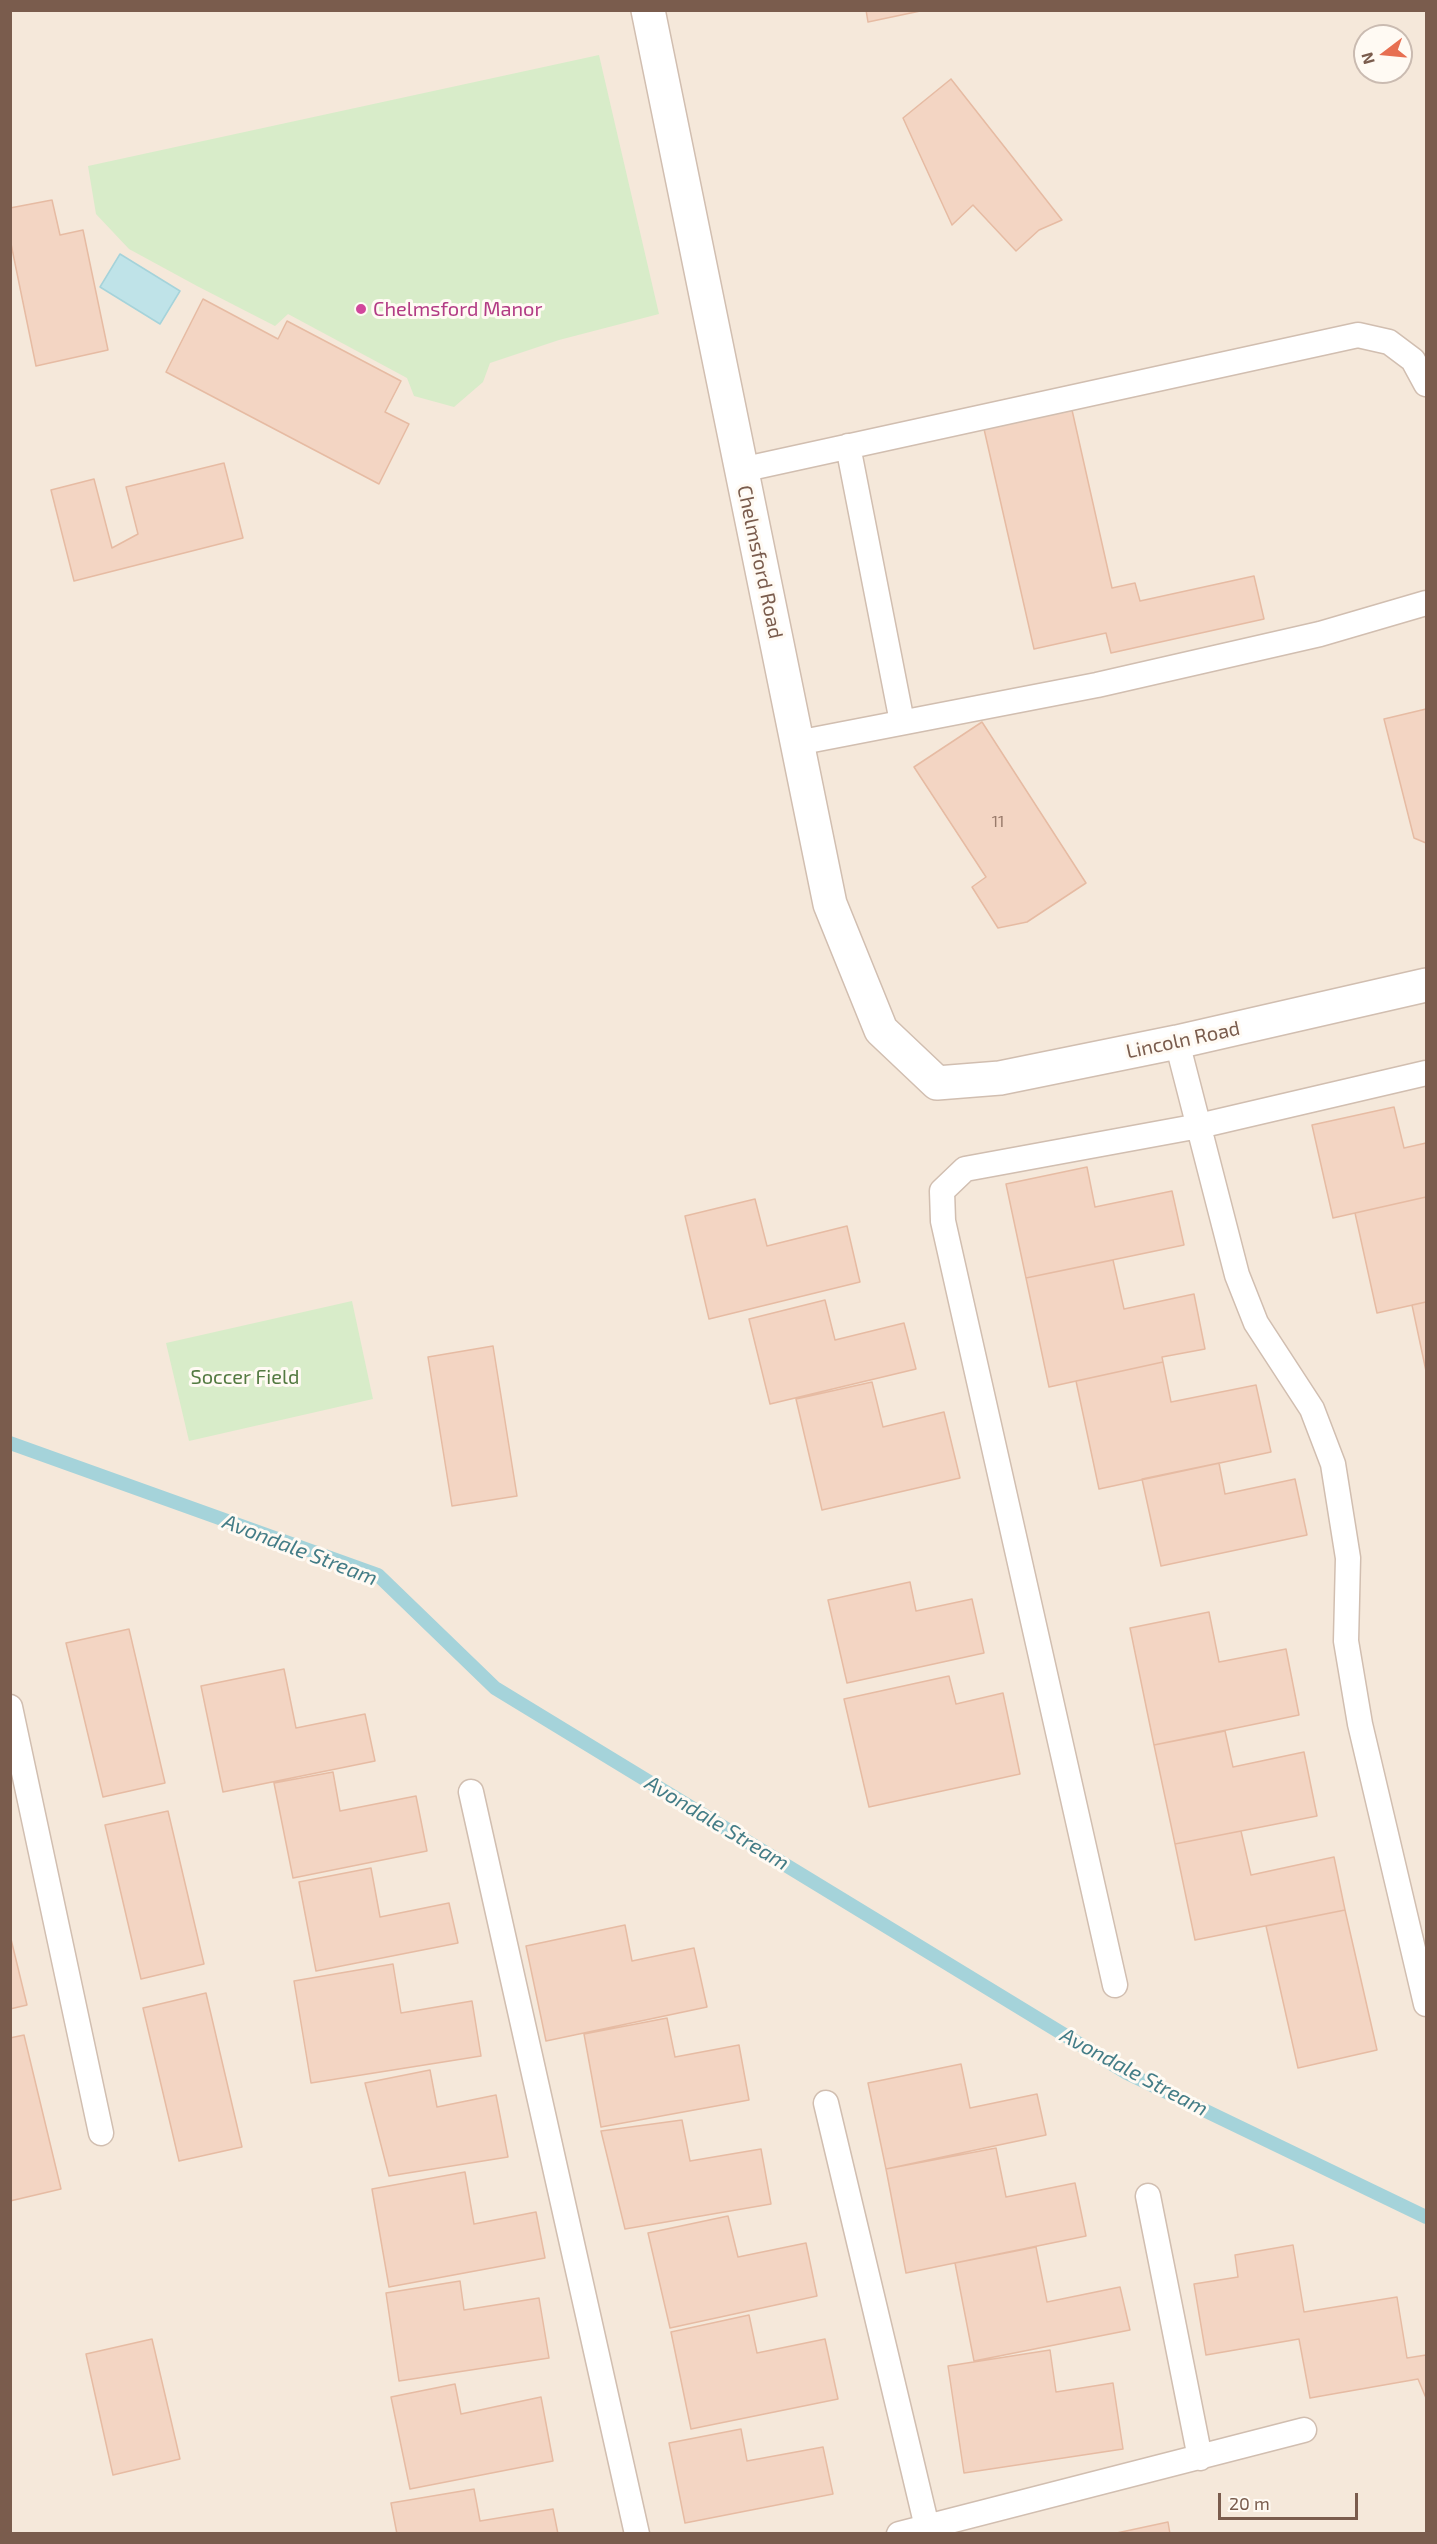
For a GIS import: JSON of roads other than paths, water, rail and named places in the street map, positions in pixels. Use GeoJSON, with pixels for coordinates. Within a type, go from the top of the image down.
{"type":"FeatureCollection","features":[{"type":"Feature","properties":{"kind":"street","name":"Chelmsford Road"},"geometry":{"type":"LineString","coordinates":[[648,10],[830,904],[881,1030],[937,1083]]}},
{"type":"Feature","properties":{"kind":"street","name":"Lincoln Road"},"geometry":{"type":"LineString","coordinates":[[937,1083],[1000,1078],[1177,1042],[1426,985]]}},
{"type":"Feature","properties":{"kind":"lane"},"geometry":{"type":"LineString","coordinates":[[741,470],[1358,335],[1389,342],[1413,360],[1426,384]]}},
{"type":"Feature","properties":{"kind":"lane"},"geometry":{"type":"LineString","coordinates":[[848,446],[902,722]]}},
{"type":"Feature","properties":{"kind":"lane"},"geometry":{"type":"LineString","coordinates":[[797,743],[1097,684],[1309,637],[1426,603]]}},
{"type":"Feature","properties":{"kind":"lane"},"geometry":{"type":"LineString","coordinates":[[1177,1042],[1237,1275],[1256,1323],[1312,1409],[1333,1464],[1348,1558],[1346,1641],[1360,1724],[1426,2004]]}},
{"type":"Feature","properties":{"kind":"lane"},"geometry":{"type":"LineString","coordinates":[[1115,1985],[943,1221],[942,1191],[965,1169],[1199,1126],[1426,1073]]}},
{"type":"Feature","properties":{"kind":"lane"},"geometry":{"type":"LineString","coordinates":[[10,1707],[101,2133]]}},
{"type":"Feature","properties":{"kind":"lane"},"geometry":{"type":"LineString","coordinates":[[471,1792],[637,2534]]}},
{"type":"Feature","properties":{"kind":"lane"},"geometry":{"type":"LineString","coordinates":[[826,2103],[927,2527]]}},
{"type":"Feature","properties":{"kind":"lane"},"geometry":{"type":"LineString","coordinates":[[1148,2196],[1200,2458]]}},
{"type":"Feature","properties":{"kind":"lane"},"geometry":{"type":"LineString","coordinates":[[899,2534],[1304,2430]]}},
{"type":"Feature","properties":{"kind":"water"},"geometry":{"type":"Polygon","coordinates":[[[120,254],[180,291],[160,324],[100,287],[120,254]]]}},
{"type":"Feature","properties":{"kind":"waterway","name":"Avondale Stream"},"geometry":{"type":"LineString","coordinates":[[10,1443],[378,1575],[495,1688],[1127,2073],[1426,2217]]}},
{"type":"Feature","properties":{"kind":"place","name":"Chelmsford Manor"},"geometry":{"type":"Point","coordinates":[361,309]}},
{"type":"Feature","properties":{"kind":"park label","name":"Soccer Field"},"geometry":{"type":"Point","coordinates":[245,1377]}}]}
